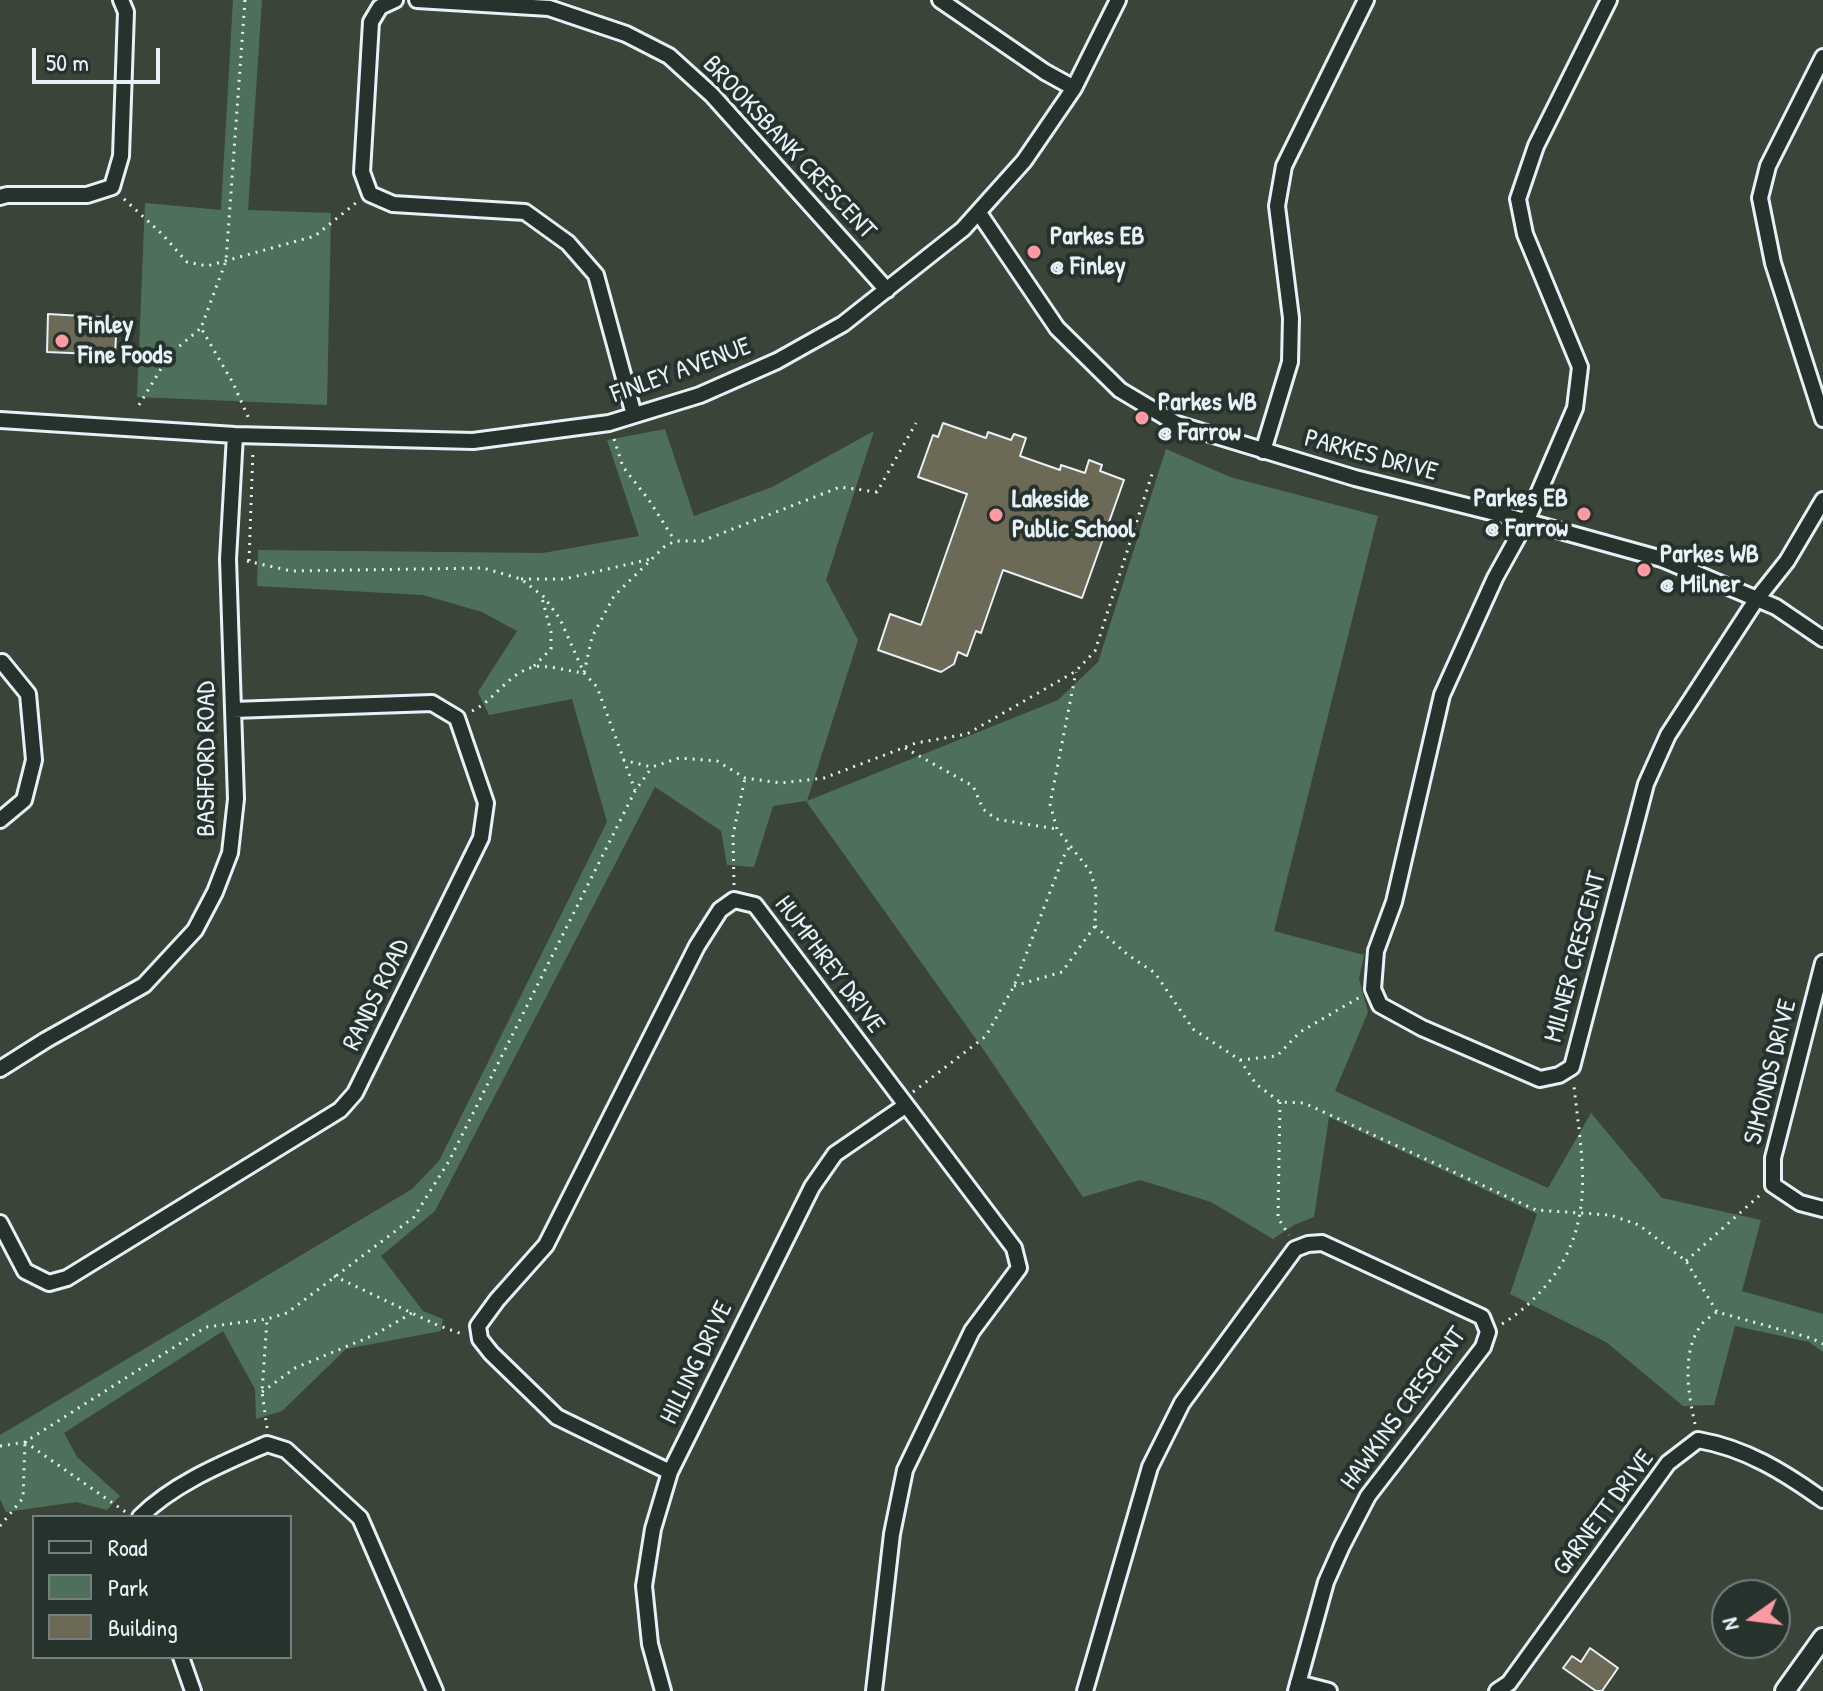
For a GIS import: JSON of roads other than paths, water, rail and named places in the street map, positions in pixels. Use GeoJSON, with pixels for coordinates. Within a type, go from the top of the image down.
{"type":"FeatureCollection","features":[{"type":"Feature","properties":{"kind":"street"},"geometry":{"type":"LineString","coordinates":[[0,197],[87,195],[112,187],[121,156],[126,12],[121,0]]}},
{"type":"Feature","properties":{"kind":"street"},"geometry":{"type":"LineString","coordinates":[[395,0],[380,7],[371,22],[362,172],[370,194],[393,204],[525,212],[568,243],[596,275],[634,415]]}},
{"type":"Feature","properties":{"kind":"street","name":"BROOKSBANK CRESCENT"},"geometry":{"type":"LineString","coordinates":[[417,0],[549,8],[626,34],[669,56],[712,95],[887,290]]}},
{"type":"Feature","properties":{"kind":"street"},"geometry":{"type":"LineString","coordinates":[[940,0],[1036,66],[1074,88]]}},
{"type":"Feature","properties":{"kind":"street","name":"FINLEY AVENUE"},"geometry":{"type":"LineString","coordinates":[[0,420],[235,435],[473,441],[609,423],[700,395],[777,361],[843,324],[979,213],[1024,161],[1074,88],[1118,0]]}},
{"type":"Feature","properties":{"kind":"street"},"geometry":{"type":"LineString","coordinates":[[1263,451],[1290,362],[1291,318],[1277,206],[1284,166],[1366,0]]}},
{"type":"Feature","properties":{"kind":"street"},"geometry":{"type":"LineString","coordinates":[[1526,522],[1575,408],[1580,367],[1525,234],[1518,199],[1536,146],[1609,0]]}},
{"type":"Feature","properties":{"kind":"street"},"geometry":{"type":"LineString","coordinates":[[1823,57],[1768,166],[1760,198],[1773,263],[1823,419]]}},
{"type":"Feature","properties":{"kind":"street","name":"PARKES DRIVE"},"geometry":{"type":"LineString","coordinates":[[979,213],[1057,328],[1120,390],[1177,424],[1263,451],[1662,559],[1776,607],[1823,639]]}},
{"type":"Feature","properties":{"kind":"street","name":"BASHFORD ROAD"},"geometry":{"type":"LineString","coordinates":[[0,1069],[144,985],[195,930],[215,892],[230,853],[236,799],[228,559],[235,435]]}},
{"type":"Feature","properties":{"kind":"street","name":"MILNER CRESCENT"},"geometry":{"type":"LineString","coordinates":[[1526,522],[1495,578],[1442,695],[1394,902],[1376,951],[1373,989],[1380,1005],[1422,1028],[1540,1079],[1559,1075],[1572,1067],[1646,784],[1668,735],[1756,600],[1787,561],[1823,500]]}},
{"type":"Feature","properties":{"kind":"street"},"geometry":{"type":"LineString","coordinates":[[0,820],[24,800],[34,760],[28,694],[2,662]]}},
{"type":"Feature","properties":{"kind":"street","name":"RANDS ROAD"},"geometry":{"type":"LineString","coordinates":[[0,1223],[25,1271],[49,1283],[67,1278],[340,1110],[355,1093],[481,838],[486,803],[457,718],[432,703],[233,710]]}},
{"type":"Feature","properties":{"kind":"street","name":"HUMPHREY DRIVE"},"geometry":{"type":"LineString","coordinates":[[670,1472],[557,1417],[480,1339],[478,1326],[546,1245],[697,946],[720,910],[734,900],[755,905],[1014,1248],[1019,1268],[972,1331],[905,1470],[892,1534],[874,1691]]}},
{"type":"Feature","properties":{"kind":"street","name":"SIMONDS DRIVE"},"geometry":{"type":"LineString","coordinates":[[1823,963],[1773,1158],[1773,1185],[1800,1203],[1823,1209]]}},
{"type":"Feature","properties":{"kind":"street","name":"HILLING DRIVE"},"geometry":{"type":"LineString","coordinates":[[663,1691],[650,1644],[644,1586],[653,1529],[670,1472],[812,1187],[835,1154],[904,1104]]}},
{"type":"Feature","properties":{"kind":"street","name":"HAWKINS CRESCENT"},"geometry":{"type":"LineString","coordinates":[[1085,1691],[1150,1467],[1182,1403],[1295,1249],[1322,1243],[1482,1317],[1488,1332],[1483,1347],[1368,1496],[1326,1582],[1297,1687]]}},
{"type":"Feature","properties":{"kind":"street","name":"GARNETT DRIVE"},"geometry":{"type":"LineString","coordinates":[[1497,1691],[1509,1683],[1668,1463],[1698,1440],[1721,1444],[1779,1468],[1823,1500]]}},
{"type":"Feature","properties":{"kind":"street"},"geometry":{"type":"LineString","coordinates":[[142,1515],[155,1502],[225,1463],[267,1444],[286,1450],[360,1518],[435,1691]]}},
{"type":"Feature","properties":{"kind":"street"},"geometry":{"type":"LineString","coordinates":[[1785,1691],[1823,1638]]}},
{"type":"Feature","properties":{"kind":"street"},"geometry":{"type":"LineString","coordinates":[[182,1659],[193,1691]]}},
{"type":"Feature","properties":{"kind":"street"},"geometry":{"type":"LineString","coordinates":[[1297,1687],[1329,1691]]}},
{"type":"Feature","properties":{"kind":"place","name":"Parkes EB @ Finley"},"geometry":{"type":"Point","coordinates":[1034,252]}},
{"type":"Feature","properties":{"kind":"place","name":"Finley Fine Foods"},"geometry":{"type":"Point","coordinates":[62,341]}},
{"type":"Feature","properties":{"kind":"place","name":"Parkes WB @ Farrow"},"geometry":{"type":"Point","coordinates":[1142,418]}},
{"type":"Feature","properties":{"kind":"place","name":"Parkes EB @ Farrow"},"geometry":{"type":"Point","coordinates":[1584,514]}},
{"type":"Feature","properties":{"kind":"place","name":"Lakeside Public School"},"geometry":{"type":"Point","coordinates":[996,515]}},
{"type":"Feature","properties":{"kind":"place","name":"Parkes WB @ Milner"},"geometry":{"type":"Point","coordinates":[1644,570]}}]}
